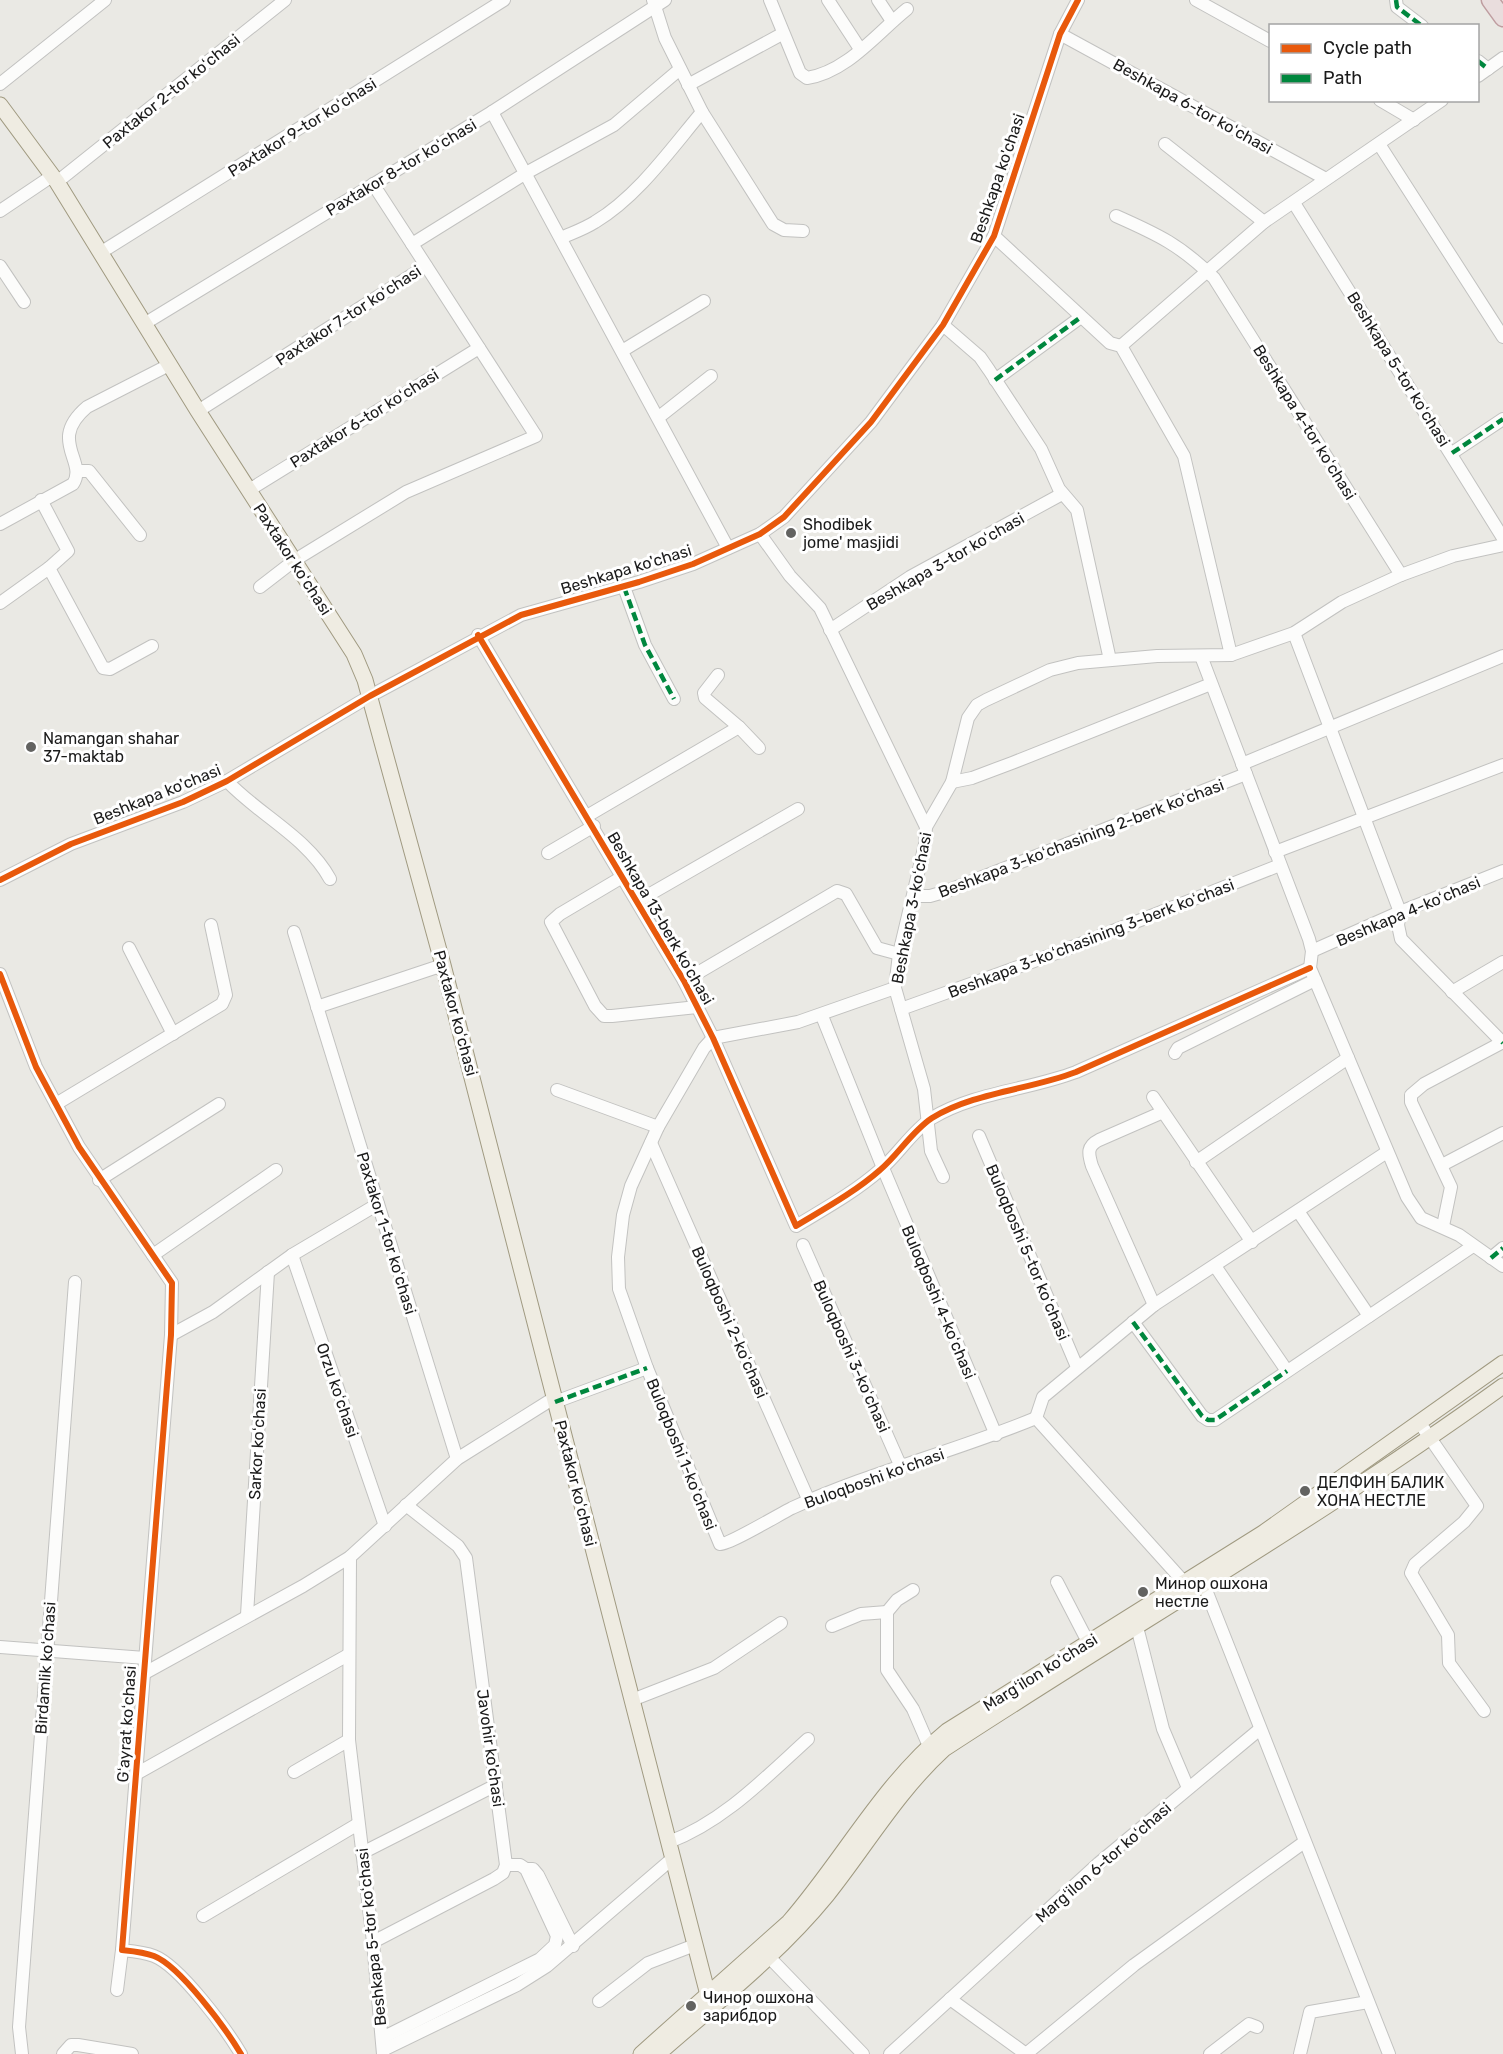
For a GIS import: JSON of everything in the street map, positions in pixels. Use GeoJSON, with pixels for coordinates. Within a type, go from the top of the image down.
{"type":"FeatureCollection","features":[{"type":"Feature","properties":{"kind":"highway"},"geometry":{"type":"LineString","coordinates":[[1490,0],[1503,18]]}},
{"type":"Feature","properties":{"kind":"main road","name":"Paxtakor koʻchasi"},"geometry":{"type":"LineString","coordinates":[[0,105],[54,179],[198,411],[354,654],[370,696],[443,965],[711,2000]]}},
{"type":"Feature","properties":{"kind":"main road","name":"Margʻilon koʻchasi"},"geometry":{"type":"LineString","coordinates":[[658,2054],[796,1914],[903,1773],[947,1731],[1183,1581],[1263,1533],[1503,1363]]}},
{"type":"Feature","properties":{"kind":"main road","name":"Margʻilon koʻchasi"},"geometry":{"type":"LineString","coordinates":[[641,2054],[769,1958],[828,1894],[907,1788],[944,1749],[1296,1528],[1431,1438],[1503,1386]]}},
{"type":"Feature","properties":{"kind":"street"},"geometry":{"type":"LineString","coordinates":[[0,84],[105,0]]}},
{"type":"Feature","properties":{"kind":"street","name":"Paxtakor 2-tor koʻchasi"},"geometry":{"type":"LineString","coordinates":[[0,211],[54,179],[285,0]]}},
{"type":"Feature","properties":{"kind":"street","name":"Paxtakor 9-tor koʻchasi"},"geometry":{"type":"LineString","coordinates":[[100,253],[504,0]]}},
{"type":"Feature","properties":{"kind":"street"},"geometry":{"type":"LineString","coordinates":[[770,0],[800,74],[807,78],[835,68],[907,9]]}},
{"type":"Feature","properties":{"kind":"street"},"geometry":{"type":"LineString","coordinates":[[828,0],[860,49]]}},
{"type":"Feature","properties":{"kind":"street"},"geometry":{"type":"LineString","coordinates":[[878,0],[892,21]]}},
{"type":"Feature","properties":{"kind":"street","name":"Beshkapa ko'chasi"},"geometry":{"type":"LineString","coordinates":[[0,880],[71,844],[183,802],[227,781],[478,635],[521,615],[624,587],[693,564],[760,534],[784,517],[861,434],[943,325],[994,236],[1060,34],[1078,0]]}},
{"type":"Feature","properties":{"kind":"street"},"geometry":{"type":"LineString","coordinates":[[1196,0],[1269,40]]}},
{"type":"Feature","properties":{"kind":"street"},"geometry":{"type":"LineString","coordinates":[[1396,0],[1397,7],[1419,24]]}},
{"type":"Feature","properties":{"kind":"street","name":"Paxtakor 8-tor koʻchasi"},"geometry":{"type":"LineString","coordinates":[[144,324],[492,112],[658,2],[665,38],[702,112]]}},
{"type":"Feature","properties":{"kind":"street"},"geometry":{"type":"LineString","coordinates":[[688,85],[782,34]]}},
{"type":"Feature","properties":{"kind":"street","name":"Beshkapa 6-tor koʻchasi"},"geometry":{"type":"LineString","coordinates":[[1060,34],[1326,178]]}},
{"type":"Feature","properties":{"kind":"street"},"geometry":{"type":"LineString","coordinates":[[1481,68],[1503,58]]}},
{"type":"Feature","properties":{"kind":"street","name":"Paxtakor 7-tor koʻchasi"},"geometry":{"type":"LineString","coordinates":[[198,411],[426,266],[412,244],[526,173],[614,125],[680,69]]}},
{"type":"Feature","properties":{"kind":"street"},"geometry":{"type":"LineString","coordinates":[[1383,102],[1414,120]]}},
{"type":"Feature","properties":{"kind":"street"},"geometry":{"type":"LineString","coordinates":[[1121,346],[1264,222],[1439,102]]}},
{"type":"Feature","properties":{"kind":"street"},"geometry":{"type":"LineString","coordinates":[[492,112],[728,548]]}},
{"type":"Feature","properties":{"kind":"street"},"geometry":{"type":"LineString","coordinates":[[561,238],[594,223],[618,205],[648,175],[702,112],[773,224],[784,230],[804,231]]}},
{"type":"Feature","properties":{"kind":"street"},"geometry":{"type":"LineString","coordinates":[[1165,144],[1264,222]]}},
{"type":"Feature","properties":{"kind":"street"},"geometry":{"type":"LineString","coordinates":[[1379,144],[1503,337]]}},
{"type":"Feature","properties":{"kind":"street"},"geometry":{"type":"LineString","coordinates":[[373,184],[412,244]]}},
{"type":"Feature","properties":{"kind":"street","name":"Beshkapa 5-tor koʻchasi"},"geometry":{"type":"LineString","coordinates":[[1293,203],[1452,453],[1503,538]]}},
{"type":"Feature","properties":{"kind":"street","name":"Beshkapa 4-tor koʻchasi"},"geometry":{"type":"LineString","coordinates":[[1116,216],[1168,240],[1214,278],[1401,575]]}},
{"type":"Feature","properties":{"kind":"street"},"geometry":{"type":"LineString","coordinates":[[994,236],[1110,343],[1121,346],[1184,456],[1231,655]]}},
{"type":"Feature","properties":{"kind":"street"},"geometry":{"type":"LineString","coordinates":[[0,266],[24,302]]}},
{"type":"Feature","properties":{"kind":"street"},"geometry":{"type":"LineString","coordinates":[[260,586],[295,560],[406,492],[536,436],[426,266]]}},
{"type":"Feature","properties":{"kind":"street"},"geometry":{"type":"LineString","coordinates":[[622,351],[704,301]]}},
{"type":"Feature","properties":{"kind":"street"},"geometry":{"type":"LineString","coordinates":[[995,380],[1081,317]]}},
{"type":"Feature","properties":{"kind":"street"},"geometry":{"type":"LineString","coordinates":[[943,325],[980,357],[1041,449],[1062,494],[1072,502],[1081,521],[1110,660]]}},
{"type":"Feature","properties":{"kind":"street","name":"Paxtakor 6-tor koʻchasi"},"geometry":{"type":"LineString","coordinates":[[249,490],[479,348]]}},
{"type":"Feature","properties":{"kind":"street"},"geometry":{"type":"LineString","coordinates":[[0,524],[73,484],[77,471],[68,447],[68,439],[74,421],[80,413],[87,407],[169,365]]}},
{"type":"Feature","properties":{"kind":"street"},"geometry":{"type":"LineString","coordinates":[[659,417],[711,376]]}},
{"type":"Feature","properties":{"kind":"street"},"geometry":{"type":"LineString","coordinates":[[1452,453],[1503,419]]}},
{"type":"Feature","properties":{"kind":"street"},"geometry":{"type":"LineString","coordinates":[[77,471],[89,471],[140,535]]}},
{"type":"Feature","properties":{"kind":"street","name":"Beshkapa 3-tor koʻchasi"},"geometry":{"type":"LineString","coordinates":[[830,630],[910,577],[1062,494]]}},
{"type":"Feature","properties":{"kind":"street"},"geometry":{"type":"LineString","coordinates":[[0,603],[49,568],[68,551],[41,500]]}},
{"type":"Feature","properties":{"kind":"street"},"geometry":{"type":"LineString","coordinates":[[760,534],[790,576],[820,608],[926,827]]}},
{"type":"Feature","properties":{"kind":"street"},"geometry":{"type":"LineString","coordinates":[[1503,545],[1453,556],[1401,575],[1342,602],[1293,633],[1231,655],[1201,656],[1312,951],[1311,968],[1315,980],[1387,1152],[1415,1211],[1428,1222],[1443,1226],[1503,1266]]}},
{"type":"Feature","properties":{"kind":"street"},"geometry":{"type":"LineString","coordinates":[[49,568],[103,668],[110,669],[152,646]]}},
{"type":"Feature","properties":{"kind":"street"},"geometry":{"type":"LineString","coordinates":[[624,587],[645,645],[674,699]]}},
{"type":"Feature","properties":{"kind":"street"},"geometry":{"type":"LineString","coordinates":[[1293,633],[1400,912],[1398,925],[1405,944],[1503,1042],[1424,1084],[1412,1095],[1411,1102],[1451,1187],[1443,1226]]}},
{"type":"Feature","properties":{"kind":"street","name":"Beshkapa 13-berk koʼchasi"},"geometry":{"type":"LineString","coordinates":[[478,635],[624,876],[684,981],[713,1038],[796,1226],[868,1181],[882,1168]]}},
{"type":"Feature","properties":{"kind":"street","name":"Beshkapa 3-koʻchasi"},"geometry":{"type":"LineString","coordinates":[[943,1177],[931,1150],[930,1119],[924,1089],[895,988],[899,954],[915,896],[926,827],[952,782],[968,718],[977,705],[1050,670],[1078,663],[1110,660],[1201,656]]}},
{"type":"Feature","properties":{"kind":"street","name":"Beshkapa 3-koʻchasining 2-berk koʻchasi"},"geometry":{"type":"LineString","coordinates":[[915,896],[930,896],[944,892],[1244,769],[1330,728],[1503,656]]}},
{"type":"Feature","properties":{"kind":"street"},"geometry":{"type":"LineString","coordinates":[[718,675],[704,693],[705,698],[739,727],[759,748]]}},
{"type":"Feature","properties":{"kind":"street"},"geometry":{"type":"LineString","coordinates":[[952,782],[972,778],[1012,763],[1211,684]]}},
{"type":"Feature","properties":{"kind":"street","name":"Beshkapa 13-berk koʼchasi"},"geometry":{"type":"LineString","coordinates":[[548,853],[590,821],[739,727]]}},
{"type":"Feature","properties":{"kind":"street"},"geometry":{"type":"LineString","coordinates":[[1275,852],[1503,765]]}},
{"type":"Feature","properties":{"kind":"street"},"geometry":{"type":"LineString","coordinates":[[227,781],[256,809],[314,855],[330,879]]}},
{"type":"Feature","properties":{"kind":"street","name":"Beshkapa 13-berk koʼchasi"},"geometry":{"type":"LineString","coordinates":[[638,901],[798,809]]}},
{"type":"Feature","properties":{"kind":"street","name":"Beshkapa 3-koʻchasining 3-berk koʻchasi"},"geometry":{"type":"LineString","coordinates":[[901,1009],[1062,951],[1280,865]]}},
{"type":"Feature","properties":{"kind":"street","name":"Beshkapa 4-koʻchasi"},"geometry":{"type":"LineString","coordinates":[[1312,951],[1400,912],[1503,871]]}},
{"type":"Feature","properties":{"kind":"street","name":"Beshkapa 13-berk koʼchasi"},"geometry":{"type":"LineString","coordinates":[[624,876],[560,914],[551,922],[595,1006],[604,1016],[697,1007]]}},
{"type":"Feature","properties":{"kind":"street","name":"Beshkapa 13-berk koʼchasi"},"geometry":{"type":"LineString","coordinates":[[684,981],[837,891],[846,894],[877,948],[899,954]]}},
{"type":"Feature","properties":{"kind":"street"},"geometry":{"type":"LineString","coordinates":[[56,1104],[222,1004],[225,1000],[211,926]]}},
{"type":"Feature","properties":{"kind":"street","name":"Paxtakor 1-tor koʻchasi"},"geometry":{"type":"LineString","coordinates":[[294,932],[457,1459]]}},
{"type":"Feature","properties":{"kind":"street"},"geometry":{"type":"LineString","coordinates":[[129,948],[173,1034]]}},
{"type":"Feature","properties":{"kind":"street"},"geometry":{"type":"LineString","coordinates":[[1452,992],[1503,962]]}},
{"type":"Feature","properties":{"kind":"street"},"geometry":{"type":"LineString","coordinates":[[317,1007],[443,965]]}},
{"type":"Feature","properties":{"kind":"street"},"geometry":{"type":"LineString","coordinates":[[882,1168],[930,1119],[980,1098],[1053,1081],[1076,1072],[1311,968]]}},
{"type":"Feature","properties":{"kind":"street","name":"Gʻayrat koʻchasi"},"geometry":{"type":"LineString","coordinates":[[0,974],[36,1067],[56,1104],[99,1180],[153,1255],[172,1283],[174,1290],[117,1990]]}},
{"type":"Feature","properties":{"kind":"street"},"geometry":{"type":"LineString","coordinates":[[1175,1053],[1178,1048],[1315,980]]}},
{"type":"Feature","properties":{"kind":"street"},"geometry":{"type":"LineString","coordinates":[[143,1674],[303,1586],[350,1557],[457,1459],[555,1400],[647,1368],[622,1303],[618,1257],[623,1215],[631,1186],[658,1127],[704,1048],[713,1038],[822,1016],[895,988]]}},
{"type":"Feature","properties":{"kind":"street","name":"Buloqboshi 4-koʻchasi"},"geometry":{"type":"LineString","coordinates":[[822,1016],[882,1168],[996,1435]]}},
{"type":"Feature","properties":{"kind":"street"},"geometry":{"type":"LineString","coordinates":[[1196,1162],[1348,1058]]}},
{"type":"Feature","properties":{"kind":"street"},"geometry":{"type":"LineString","coordinates":[[557,1090],[658,1127]]}},
{"type":"Feature","properties":{"kind":"street"},"geometry":{"type":"LineString","coordinates":[[1153,1097],[1252,1242]]}},
{"type":"Feature","properties":{"kind":"street"},"geometry":{"type":"LineString","coordinates":[[99,1180],[219,1104]]}},
{"type":"Feature","properties":{"kind":"street"},"geometry":{"type":"LineString","coordinates":[[1154,1305],[1092,1166],[1089,1150],[1091,1144],[1163,1112]]}},
{"type":"Feature","properties":{"kind":"street"},"geometry":{"type":"LineString","coordinates":[[1442,1165],[1503,1133]]}},
{"type":"Feature","properties":{"kind":"street","name":"Buloqboshi 5-tor koʻchasi"},"geometry":{"type":"LineString","coordinates":[[979,1136],[1077,1367]]}},
{"type":"Feature","properties":{"kind":"street","name":"Buloqboshi 2-koʻchasi"},"geometry":{"type":"LineString","coordinates":[[651,1143],[809,1501]]}},
{"type":"Feature","properties":{"kind":"street"},"geometry":{"type":"LineString","coordinates":[[1183,1581],[1036,1418],[1043,1396],[1154,1305],[1387,1152]]}},
{"type":"Feature","properties":{"kind":"street"},"geometry":{"type":"LineString","coordinates":[[153,1255],[276,1170]]}},
{"type":"Feature","properties":{"kind":"street"},"geometry":{"type":"LineString","coordinates":[[171,1335],[213,1312],[292,1255],[378,1204]]}},
{"type":"Feature","properties":{"kind":"street"},"geometry":{"type":"LineString","coordinates":[[1298,1211],[1369,1316]]}},
{"type":"Feature","properties":{"kind":"street","name":"Buloqboshi 3-koʻchasi"},"geometry":{"type":"LineString","coordinates":[[803,1245],[901,1467]]}},
{"type":"Feature","properties":{"kind":"street"},"geometry":{"type":"LineString","coordinates":[[1133,1322],[1202,1416],[1208,1420],[1215,1420],[1473,1246]]}},
{"type":"Feature","properties":{"kind":"street"},"geometry":{"type":"LineString","coordinates":[[1491,1257],[1503,1248]]}},
{"type":"Feature","properties":{"kind":"street","name":"Orzu koʻchasi"},"geometry":{"type":"LineString","coordinates":[[292,1255],[385,1526]]}},
{"type":"Feature","properties":{"kind":"street"},"geometry":{"type":"LineString","coordinates":[[1215,1266],[1287,1371]]}},
{"type":"Feature","properties":{"kind":"street","name":"Sarkor koʻchasi"},"geometry":{"type":"LineString","coordinates":[[247,1615],[268,1272]]}},
{"type":"Feature","properties":{"kind":"street","name":"Birdamlik koʻchasi"},"geometry":{"type":"LineString","coordinates":[[22,2054],[19,2027],[75,1282]]}},
{"type":"Feature","properties":{"kind":"street","name":"Buloqboshi 1-koʻchasi"},"geometry":{"type":"LineString","coordinates":[[647,1368],[717,1541]]}},
{"type":"Feature","properties":{"kind":"street","name":"Buloqboshi koʻchasi"},"geometry":{"type":"LineString","coordinates":[[717,1541],[720,1544],[729,1543],[776,1515],[833,1489],[996,1435],[1036,1418]]}},
{"type":"Feature","properties":{"kind":"street"},"geometry":{"type":"LineString","coordinates":[[1419,1422],[1477,1506],[1464,1522],[1414,1564],[1412,1573],[1448,1635],[1449,1663],[1484,1711]]}},
{"type":"Feature","properties":{"kind":"street","name":"Javohir ko'chasi"},"geometry":{"type":"LineString","coordinates":[[406,1505],[458,1546],[466,1558],[506,1865]]}},
{"type":"Feature","properties":{"kind":"street","name":"Beshkapa 5-tor koʻchasi"},"geometry":{"type":"LineString","coordinates":[[350,1557],[349,1740],[373,1942],[382,2047],[517,1985],[573,1946],[673,1858]]}},
{"type":"Feature","properties":{"kind":"street"},"geometry":{"type":"LineString","coordinates":[[1057,1582],[1088,1642]]}},
{"type":"Feature","properties":{"kind":"street"},"geometry":{"type":"LineString","coordinates":[[1204,1585],[1303,1843],[1389,2054]]}},
{"type":"Feature","properties":{"kind":"street"},"geometry":{"type":"LineString","coordinates":[[913,1590],[897,1600],[887,1612],[887,1670],[913,1709],[929,1746]]}},
{"type":"Feature","properties":{"kind":"street"},"geometry":{"type":"LineString","coordinates":[[832,1626],[861,1614],[887,1612]]}},
{"type":"Feature","properties":{"kind":"street"},"geometry":{"type":"LineString","coordinates":[[632,1700],[714,1668],[781,1623]]}},
{"type":"Feature","properties":{"kind":"street"},"geometry":{"type":"LineString","coordinates":[[1137,1627],[1163,1728],[1188,1788]]}},
{"type":"Feature","properties":{"kind":"street"},"geometry":{"type":"LineString","coordinates":[[0,1647],[145,1658]]}},
{"type":"Feature","properties":{"kind":"street"},"geometry":{"type":"LineString","coordinates":[[136,1774],[348,1655]]}},
{"type":"Feature","properties":{"kind":"street","name":"Margʻilon 6-tor koʻchasi"},"geometry":{"type":"LineString","coordinates":[[891,2054],[1099,1863],[1260,1729]]}},
{"type":"Feature","properties":{"kind":"street"},"geometry":{"type":"LineString","coordinates":[[669,1842],[693,1833],[714,1819],[762,1781],[808,1738]]}},
{"type":"Feature","properties":{"kind":"street"},"geometry":{"type":"LineString","coordinates":[[294,1772],[349,1740]]}},
{"type":"Feature","properties":{"kind":"street"},"geometry":{"type":"LineString","coordinates":[[362,1853],[496,1785]]}},
{"type":"Feature","properties":{"kind":"street","name":"Beshkapa 5-tor koʻchasi"},"geometry":{"type":"LineString","coordinates":[[203,1916],[358,1824]]}},
{"type":"Feature","properties":{"kind":"street"},"geometry":{"type":"LineString","coordinates":[[950,1999],[1026,2054],[1134,1965],[1303,1843]]}},
{"type":"Feature","properties":{"kind":"street"},"geometry":{"type":"LineString","coordinates":[[373,1942],[494,1879],[503,1873],[506,1865],[520,1865],[526,1869],[557,1936],[550,1952],[382,2047]]}},
{"type":"Feature","properties":{"kind":"street"},"geometry":{"type":"LineString","coordinates":[[526,1869],[533,1869],[538,1875],[573,1946]]}},
{"type":"Feature","properties":{"kind":"street"},"geometry":{"type":"LineString","coordinates":[[599,2001],[648,1963],[695,1945]]}},
{"type":"Feature","properties":{"kind":"street"},"geometry":{"type":"LineString","coordinates":[[122,1950],[153,1955],[167,1964],[206,2005],[241,2054]]}},
{"type":"Feature","properties":{"kind":"street"},"geometry":{"type":"LineString","coordinates":[[769,1958],[863,2054]]}},
{"type":"Feature","properties":{"kind":"street"},"geometry":{"type":"LineString","coordinates":[[1300,2054],[1310,2012],[1368,2002]]}},
{"type":"Feature","properties":{"kind":"street"},"geometry":{"type":"LineString","coordinates":[[1210,2054],[1249,2024],[1257,2027]]}},
{"type":"Feature","properties":{"kind":"street"},"geometry":{"type":"LineString","coordinates":[[63,2054],[71,2045],[78,2045],[132,2054]]}},
{"type":"Feature","properties":{"kind":"marked path"},"geometry":{"type":"LineString","coordinates":[[1396,0],[1397,7],[1419,24]]}},
{"type":"Feature","properties":{"kind":"marked path"},"geometry":{"type":"LineString","coordinates":[[1479,62],[1488,69]]}},
{"type":"Feature","properties":{"kind":"marked path"},"geometry":{"type":"LineString","coordinates":[[995,380],[1081,317]]}},
{"type":"Feature","properties":{"kind":"marked path"},"geometry":{"type":"LineString","coordinates":[[1452,453],[1503,419]]}},
{"type":"Feature","properties":{"kind":"marked path"},"geometry":{"type":"LineString","coordinates":[[624,587],[645,645],[674,699]]}},
{"type":"Feature","properties":{"kind":"marked path"},"geometry":{"type":"LineString","coordinates":[[1491,1258],[1503,1248]]}},
{"type":"Feature","properties":{"kind":"marked path"},"geometry":{"type":"LineString","coordinates":[[1133,1322],[1202,1416],[1208,1420],[1215,1420],[1287,1371]]}},
{"type":"Feature","properties":{"kind":"marked path"},"geometry":{"type":"LineString","coordinates":[[555,1402],[647,1368]]}},
{"type":"Feature","properties":{"kind":"cycle path"},"geometry":{"type":"LineString","coordinates":[[0,880],[71,844],[183,802],[227,781],[370,696],[521,615],[639,582],[693,564],[760,534],[784,517],[871,422],[943,325],[994,236],[1060,34],[1078,0]]}},
{"type":"Feature","properties":{"kind":"cycle path"},"geometry":{"type":"LineString","coordinates":[[478,635],[684,981],[713,1038],[796,1226],[860,1186],[887,1164],[925,1123],[949,1109],[966,1102],[1076,1072],[1310,968]]}},
{"type":"Feature","properties":{"kind":"cycle path"},"geometry":{"type":"LineString","coordinates":[[0,974],[36,1067],[79,1147],[172,1283],[171,1335],[122,1950],[154,1956],[165,1962],[189,1985],[214,2015],[241,2054]]}},
{"type":"Feature","properties":{"kind":"place","name":"Shodibek jome' masjidi"},"geometry":{"type":"Point","coordinates":[791,533]}},
{"type":"Feature","properties":{"kind":"place","name":"Namangan shahar 37-maktab"},"geometry":{"type":"Point","coordinates":[31,747]}},
{"type":"Feature","properties":{"kind":"place","name":"ДЕЛФИН БАЛИК ХОНА НЕСТЛЕ"},"geometry":{"type":"Point","coordinates":[1305,1491]}},
{"type":"Feature","properties":{"kind":"place","name":"Минор ошхона нестле"},"geometry":{"type":"Point","coordinates":[1143,1592]}},
{"type":"Feature","properties":{"kind":"place","name":"Чинор ошхона зарибдор"},"geometry":{"type":"Point","coordinates":[691,2006]}}]}
